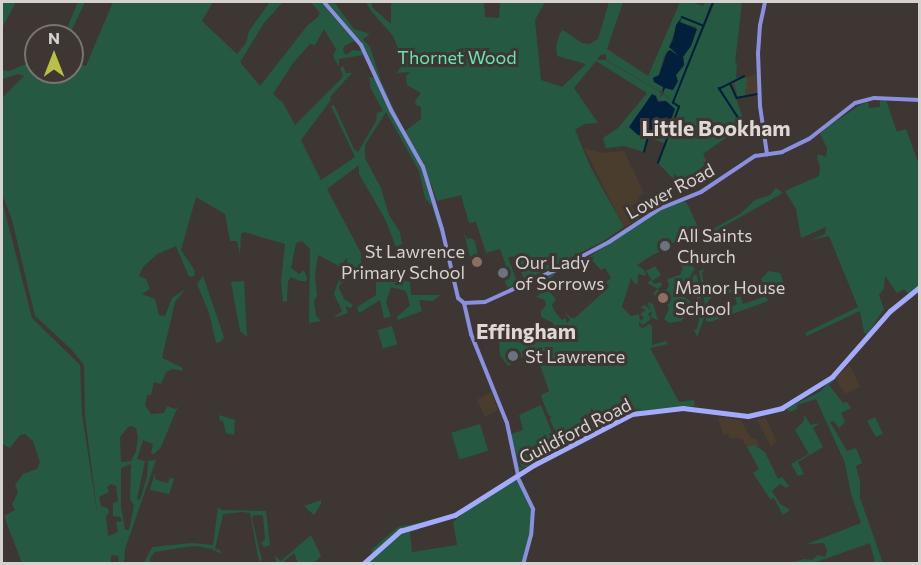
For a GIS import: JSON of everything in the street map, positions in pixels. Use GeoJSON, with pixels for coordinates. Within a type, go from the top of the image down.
{"type":"FeatureCollection","features":[{"type":"Feature","properties":{"kind":"main road","name":"Guildford Road"},"geometry":{"type":"LineString","coordinates":[[363,564],[400,531],[455,515],[518,475],[638,412],[678,408],[748,416],[782,408],[832,377],[890,311],[920,287]]}},
{"type":"Feature","properties":{"kind":"street"},"geometry":{"type":"LineString","coordinates":[[324,2],[361,45],[391,110],[423,167],[442,229],[458,298],[464,303],[471,334],[507,423],[518,475],[533,509],[532,530],[523,564]]}},
{"type":"Feature","properties":{"kind":"street"},"geometry":{"type":"LineString","coordinates":[[765,2],[760,25],[758,53],[760,106],[766,154]]}},
{"type":"Feature","properties":{"kind":"street","name":"Lower Road"},"geometry":{"type":"LineString","coordinates":[[464,303],[485,302],[560,268],[609,242],[659,209],[694,196],[755,156],[782,152],[809,139],[845,109],[859,101],[874,98],[920,100]]}},
{"type":"Feature","properties":{"kind":"shaded area"},"geometry":{"type":"Polygon","coordinates":[[[757,74],[758,93],[738,98],[731,81],[757,74]]]}},
{"type":"Feature","properties":{"kind":"shaded area"},"geometry":{"type":"Polygon","coordinates":[[[584,148],[602,153],[624,151],[644,193],[638,197],[640,201],[632,206],[639,219],[624,227],[584,148]]]}},
{"type":"Feature","properties":{"kind":"shaded area"},"geometry":{"type":"Polygon","coordinates":[[[850,365],[860,387],[845,394],[835,378],[850,365]]]}},
{"type":"Feature","properties":{"kind":"shaded area"},"geometry":{"type":"Polygon","coordinates":[[[491,392],[498,410],[485,417],[477,400],[491,392]]]}},
{"type":"Feature","properties":{"kind":"shaded area"},"geometry":{"type":"Polygon","coordinates":[[[726,417],[742,421],[751,439],[756,439],[760,447],[747,447],[742,439],[729,438],[728,434],[723,435],[718,418],[726,417]]]}},
{"type":"Feature","properties":{"kind":"shaded area"},"geometry":{"type":"Polygon","coordinates":[[[765,417],[777,442],[772,448],[757,420],[765,417]]]}},
{"type":"Feature","properties":{"kind":"green space"},"geometry":{"type":"Polygon","coordinates":[[[2,2],[16,2],[2,28],[2,2]]]}},
{"type":"Feature","properties":{"kind":"green space"},"geometry":{"type":"Polygon","coordinates":[[[78,2],[85,2],[75,24],[69,24],[78,2]]]}},
{"type":"Feature","properties":{"kind":"green space"},"geometry":{"type":"Polygon","coordinates":[[[113,2],[213,2],[202,21],[237,54],[246,43],[249,31],[270,2],[283,2],[264,23],[240,62],[260,86],[307,26],[318,17],[320,13],[311,2],[334,2],[354,29],[370,34],[363,39],[370,47],[381,81],[403,129],[359,39],[344,46],[343,51],[346,55],[353,50],[362,51],[363,55],[339,59],[339,67],[333,56],[336,49],[324,29],[315,45],[310,44],[293,63],[273,94],[283,103],[295,125],[341,79],[343,75],[340,68],[343,66],[346,73],[352,73],[330,97],[331,100],[301,140],[321,180],[355,157],[331,106],[334,105],[354,149],[358,152],[376,121],[377,113],[383,111],[371,89],[369,77],[374,78],[428,181],[443,242],[432,206],[425,198],[419,171],[386,112],[365,145],[365,158],[381,188],[389,215],[400,232],[402,244],[396,247],[385,219],[359,174],[359,165],[327,189],[361,253],[361,271],[410,282],[411,295],[440,295],[433,301],[419,300],[422,311],[398,320],[397,317],[410,305],[406,291],[391,287],[386,302],[391,317],[384,318],[380,300],[359,313],[357,307],[376,295],[376,278],[347,270],[346,281],[340,284],[339,288],[344,299],[353,305],[351,308],[345,306],[348,313],[333,318],[342,311],[334,294],[343,268],[318,255],[315,275],[317,296],[314,301],[316,316],[321,321],[309,323],[310,249],[302,241],[296,243],[291,268],[299,274],[304,270],[307,278],[306,281],[300,281],[291,277],[288,281],[287,301],[283,302],[281,282],[285,244],[244,232],[241,234],[240,255],[237,241],[230,241],[225,214],[196,197],[181,250],[195,271],[194,276],[189,277],[176,246],[157,254],[143,267],[139,276],[146,279],[150,289],[142,294],[155,299],[159,315],[165,316],[172,298],[185,289],[175,302],[162,358],[183,368],[182,371],[173,369],[166,372],[161,384],[154,382],[151,395],[147,395],[145,405],[151,414],[164,413],[167,406],[175,409],[178,406],[161,447],[154,454],[151,453],[153,444],[143,440],[137,459],[145,461],[137,499],[140,500],[147,477],[148,461],[156,460],[125,549],[124,563],[119,562],[118,556],[111,555],[111,563],[22,563],[4,516],[15,510],[12,504],[18,492],[15,485],[23,474],[37,469],[40,462],[33,441],[25,434],[20,435],[10,448],[2,444],[2,200],[32,318],[80,365],[82,415],[98,518],[85,416],[84,365],[71,349],[35,316],[12,220],[2,194],[2,98],[24,76],[24,84],[84,84],[84,65],[86,66],[113,2]],[[128,427],[120,437],[121,462],[131,461],[136,451],[138,437],[136,428],[128,427]],[[131,464],[121,468],[121,506],[125,530],[129,530],[134,506],[130,499],[131,464]],[[111,484],[107,487],[109,492],[99,497],[101,506],[108,508],[109,513],[106,515],[108,536],[118,532],[116,522],[122,521],[120,517],[113,516],[113,503],[118,501],[116,486],[111,484]]]}},
{"type":"Feature","properties":{"kind":"green space","name":"Thornet Wood"},"geometry":{"type":"Polygon","coordinates":[[[366,2],[372,2],[372,7],[391,24],[391,2],[484,2],[485,17],[499,18],[500,2],[545,2],[535,20],[541,80],[562,87],[586,64],[557,56],[556,46],[560,33],[563,30],[582,43],[589,44],[598,39],[609,2],[623,2],[607,49],[648,76],[680,2],[692,2],[703,6],[705,2],[713,2],[692,56],[715,2],[742,2],[735,63],[737,63],[736,78],[747,78],[746,86],[749,88],[745,89],[745,96],[737,96],[734,80],[731,84],[743,118],[739,119],[740,128],[703,154],[707,163],[680,186],[658,163],[666,144],[649,137],[644,152],[624,146],[606,148],[603,138],[618,128],[647,93],[596,61],[574,88],[598,123],[584,124],[575,130],[591,168],[624,227],[602,242],[525,280],[513,256],[508,258],[518,284],[508,288],[504,280],[504,270],[507,268],[500,249],[486,253],[476,222],[469,223],[461,195],[437,201],[432,186],[404,132],[421,119],[421,107],[416,105],[415,101],[421,93],[407,85],[406,76],[410,72],[397,73],[404,62],[393,36],[366,2]],[[678,22],[669,47],[692,43],[696,27],[678,22]],[[670,51],[664,56],[659,75],[653,78],[654,82],[663,87],[661,92],[606,60],[606,54],[600,55],[597,60],[605,60],[657,90],[661,93],[660,98],[663,94],[673,101],[663,93],[665,87],[672,90],[677,83],[676,75],[684,65],[684,58],[670,51]],[[657,100],[639,112],[631,124],[645,134],[649,129],[660,137],[667,134],[675,110],[666,101],[657,100]]]}},
{"type":"Feature","properties":{"kind":"green space"},"geometry":{"type":"Polygon","coordinates":[[[24,65],[24,76],[18,74],[2,79],[2,70],[9,71],[24,65]]]}},
{"type":"Feature","properties":{"kind":"green space"},"geometry":{"type":"Polygon","coordinates":[[[886,100],[897,132],[906,129],[919,165],[919,286],[908,294],[904,289],[897,293],[885,276],[884,288],[879,295],[884,309],[867,335],[864,332],[860,311],[807,336],[805,333],[858,307],[829,236],[811,240],[825,234],[826,227],[801,238],[796,209],[785,191],[819,176],[818,154],[826,157],[827,148],[820,134],[827,127],[860,105],[868,102],[869,108],[880,107],[880,101],[886,100]]]}},
{"type":"Feature","properties":{"kind":"green space"},"geometry":{"type":"Polygon","coordinates":[[[776,188],[783,193],[717,230],[704,234],[740,214],[755,200],[770,195],[776,188]]]}},
{"type":"Feature","properties":{"kind":"green space"},"geometry":{"type":"Polygon","coordinates":[[[683,201],[687,203],[701,234],[680,243],[672,243],[672,246],[636,263],[651,256],[637,265],[645,271],[646,276],[638,274],[638,283],[635,284],[631,278],[622,307],[631,316],[639,314],[640,321],[644,318],[640,314],[646,310],[640,307],[645,305],[652,311],[648,314],[651,319],[643,325],[639,322],[639,326],[643,328],[649,324],[652,326],[652,345],[666,341],[668,344],[650,348],[679,402],[694,400],[695,406],[645,410],[622,416],[643,408],[632,410],[563,448],[541,397],[544,401],[541,395],[549,391],[534,347],[522,351],[523,357],[508,366],[500,355],[499,342],[516,340],[520,343],[529,340],[532,336],[528,328],[531,327],[542,332],[554,328],[553,323],[541,317],[541,311],[546,305],[545,300],[536,297],[547,290],[542,278],[558,271],[548,281],[554,284],[549,291],[556,299],[552,305],[555,312],[562,320],[565,318],[567,323],[570,320],[564,311],[571,318],[575,318],[609,287],[606,282],[611,278],[605,268],[601,270],[589,257],[658,210],[683,201]]]}},
{"type":"Feature","properties":{"kind":"green space"},"geometry":{"type":"Polygon","coordinates":[[[464,233],[467,239],[471,238],[475,241],[478,256],[476,260],[470,257],[464,233]]]}},
{"type":"Feature","properties":{"kind":"green space"},"geometry":{"type":"Polygon","coordinates":[[[687,263],[695,268],[688,280],[691,297],[687,293],[683,296],[690,301],[689,308],[683,311],[685,317],[681,321],[669,323],[664,319],[669,309],[665,299],[662,301],[653,294],[657,289],[661,293],[667,289],[669,286],[667,279],[680,275],[683,268],[680,265],[687,263]]]}},
{"type":"Feature","properties":{"kind":"green space"},"geometry":{"type":"Polygon","coordinates":[[[655,266],[661,275],[652,281],[654,284],[661,282],[662,285],[658,289],[647,283],[652,280],[646,271],[655,266]]]}},
{"type":"Feature","properties":{"kind":"green space"},"geometry":{"type":"Polygon","coordinates":[[[705,269],[702,273],[704,286],[718,284],[721,288],[738,289],[743,304],[766,296],[768,301],[710,322],[706,321],[705,307],[710,316],[737,304],[734,292],[714,295],[705,305],[699,271],[705,269]]]}},
{"type":"Feature","properties":{"kind":"green space"},"geometry":{"type":"Polygon","coordinates":[[[769,271],[780,273],[785,288],[766,293],[761,279],[769,271]]]}},
{"type":"Feature","properties":{"kind":"green space"},"geometry":{"type":"Polygon","coordinates":[[[694,275],[697,275],[704,318],[697,337],[694,330],[697,329],[700,315],[694,309],[697,306],[697,297],[692,279],[694,275]]]}},
{"type":"Feature","properties":{"kind":"green space"},"geometry":{"type":"Polygon","coordinates":[[[203,276],[224,338],[216,343],[209,313],[197,284],[203,276]]]}},
{"type":"Feature","properties":{"kind":"green space"},"geometry":{"type":"Polygon","coordinates":[[[244,281],[247,337],[240,331],[231,282],[244,281]]]}},
{"type":"Feature","properties":{"kind":"green space"},"geometry":{"type":"Polygon","coordinates":[[[649,302],[653,304],[658,320],[651,317],[652,311],[648,305],[649,302]]]}},
{"type":"Feature","properties":{"kind":"green space"},"geometry":{"type":"Polygon","coordinates":[[[392,326],[397,344],[383,348],[378,330],[392,326]]]}},
{"type":"Feature","properties":{"kind":"green space"},"geometry":{"type":"Polygon","coordinates":[[[831,379],[834,381],[829,385],[843,403],[847,402],[851,408],[841,413],[845,422],[839,428],[834,421],[830,422],[847,451],[856,448],[862,463],[856,466],[860,482],[860,498],[883,563],[875,563],[870,543],[813,563],[792,563],[804,559],[812,560],[818,555],[825,557],[827,551],[824,543],[807,544],[861,523],[851,494],[845,463],[816,399],[797,405],[797,409],[790,412],[786,409],[821,391],[831,379]]]}},
{"type":"Feature","properties":{"kind":"green space"},"geometry":{"type":"Polygon","coordinates":[[[541,405],[559,450],[527,467],[522,467],[517,458],[519,467],[524,468],[520,470],[518,468],[511,434],[523,430],[519,415],[541,405]]]}},
{"type":"Feature","properties":{"kind":"green space"},"geometry":{"type":"Polygon","coordinates":[[[219,415],[235,420],[234,435],[226,433],[219,415]]]}},
{"type":"Feature","properties":{"kind":"green space"},"geometry":{"type":"Polygon","coordinates":[[[804,415],[811,425],[820,423],[813,428],[823,447],[798,462],[804,474],[798,476],[791,464],[809,454],[795,430],[804,421],[804,415]]]}},
{"type":"Feature","properties":{"kind":"green space"},"geometry":{"type":"Polygon","coordinates":[[[875,417],[883,434],[876,437],[867,421],[875,417]]]}},
{"type":"Feature","properties":{"kind":"green space"},"geometry":{"type":"Polygon","coordinates":[[[480,424],[488,451],[459,460],[451,433],[480,424]]]}},
{"type":"Feature","properties":{"kind":"green space"},"geometry":{"type":"Polygon","coordinates":[[[754,445],[765,452],[778,479],[782,477],[789,486],[786,488],[780,484],[772,491],[780,504],[790,510],[783,515],[774,498],[770,499],[753,473],[759,469],[747,447],[754,445]]]}},
{"type":"Feature","properties":{"kind":"green space"},"geometry":{"type":"Polygon","coordinates":[[[155,472],[155,479],[160,481],[168,483],[170,478],[174,479],[169,494],[150,490],[155,472]]]}},
{"type":"Feature","properties":{"kind":"green space"},"geometry":{"type":"Polygon","coordinates":[[[518,479],[532,505],[531,530],[522,563],[365,564],[400,533],[416,527],[418,530],[410,532],[412,552],[457,545],[453,522],[470,508],[518,479]]]}},
{"type":"Feature","properties":{"kind":"green space"},"geometry":{"type":"Polygon","coordinates":[[[321,500],[314,515],[304,506],[321,500]]]}},
{"type":"Feature","properties":{"kind":"green space"},"geometry":{"type":"Polygon","coordinates":[[[218,507],[221,510],[266,511],[270,545],[264,547],[261,543],[265,540],[263,515],[253,515],[252,519],[262,560],[260,562],[250,513],[242,512],[223,514],[215,549],[220,550],[221,554],[212,549],[195,546],[155,552],[150,558],[150,563],[144,563],[152,547],[192,543],[213,545],[218,507]]]}},
{"type":"Feature","properties":{"kind":"green space"},"geometry":{"type":"Polygon","coordinates":[[[424,522],[398,531],[372,554],[371,550],[398,527],[424,522]]]}},
{"type":"Feature","properties":{"kind":"green space"},"geometry":{"type":"Polygon","coordinates":[[[311,535],[321,556],[314,563],[298,563],[294,553],[282,563],[276,563],[275,556],[281,561],[311,535]]]}},
{"type":"Feature","properties":{"kind":"water"},"geometry":{"type":"Polygon","coordinates":[[[682,17],[680,22],[697,29],[691,46],[683,57],[684,65],[676,75],[678,81],[673,90],[665,88],[663,93],[663,87],[654,82],[653,78],[659,75],[667,52],[670,50],[679,56],[669,47],[676,25],[682,17]]]}},
{"type":"Feature","properties":{"kind":"water"},"geometry":{"type":"Polygon","coordinates":[[[652,94],[656,96],[658,102],[666,101],[675,109],[664,137],[655,135],[649,129],[643,136],[638,135],[629,127],[652,94]]]}},
{"type":"Feature","properties":{"kind":"waterway"},"geometry":{"type":"LineString","coordinates":[[658,163],[679,107],[673,103],[674,100],[713,2]]}},
{"type":"Feature","properties":{"kind":"waterway"},"geometry":{"type":"LineString","coordinates":[[682,17],[702,25]]}},
{"type":"Feature","properties":{"kind":"waterway"},"geometry":{"type":"LineString","coordinates":[[743,133],[738,118],[719,89],[744,76]]}},
{"type":"Feature","properties":{"kind":"waterway"},"geometry":{"type":"LineString","coordinates":[[731,85],[737,98],[757,94]]}},
{"type":"Feature","properties":{"kind":"waterway"},"geometry":{"type":"LineString","coordinates":[[644,152],[650,129]]}},
{"type":"Feature","properties":{"kind":"place","name":"All Saints Church"},"geometry":{"type":"Point","coordinates":[665,246]}},
{"type":"Feature","properties":{"kind":"place","name":"St Lawrence Primary School"},"geometry":{"type":"Point","coordinates":[477,262]}},
{"type":"Feature","properties":{"kind":"place","name":"Our Lady of Sorrows"},"geometry":{"type":"Point","coordinates":[503,273]}},
{"type":"Feature","properties":{"kind":"place","name":"Manor House School"},"geometry":{"type":"Point","coordinates":[663,298]}},
{"type":"Feature","properties":{"kind":"place","name":"St Lawrence"},"geometry":{"type":"Point","coordinates":[513,356]}},
{"type":"Feature","properties":{"kind":"district","name":"Little Bookham"},"geometry":{"type":"Point","coordinates":[716,128]}},
{"type":"Feature","properties":{"kind":"district","name":"Effingham"},"geometry":{"type":"Point","coordinates":[526,331]}}]}
